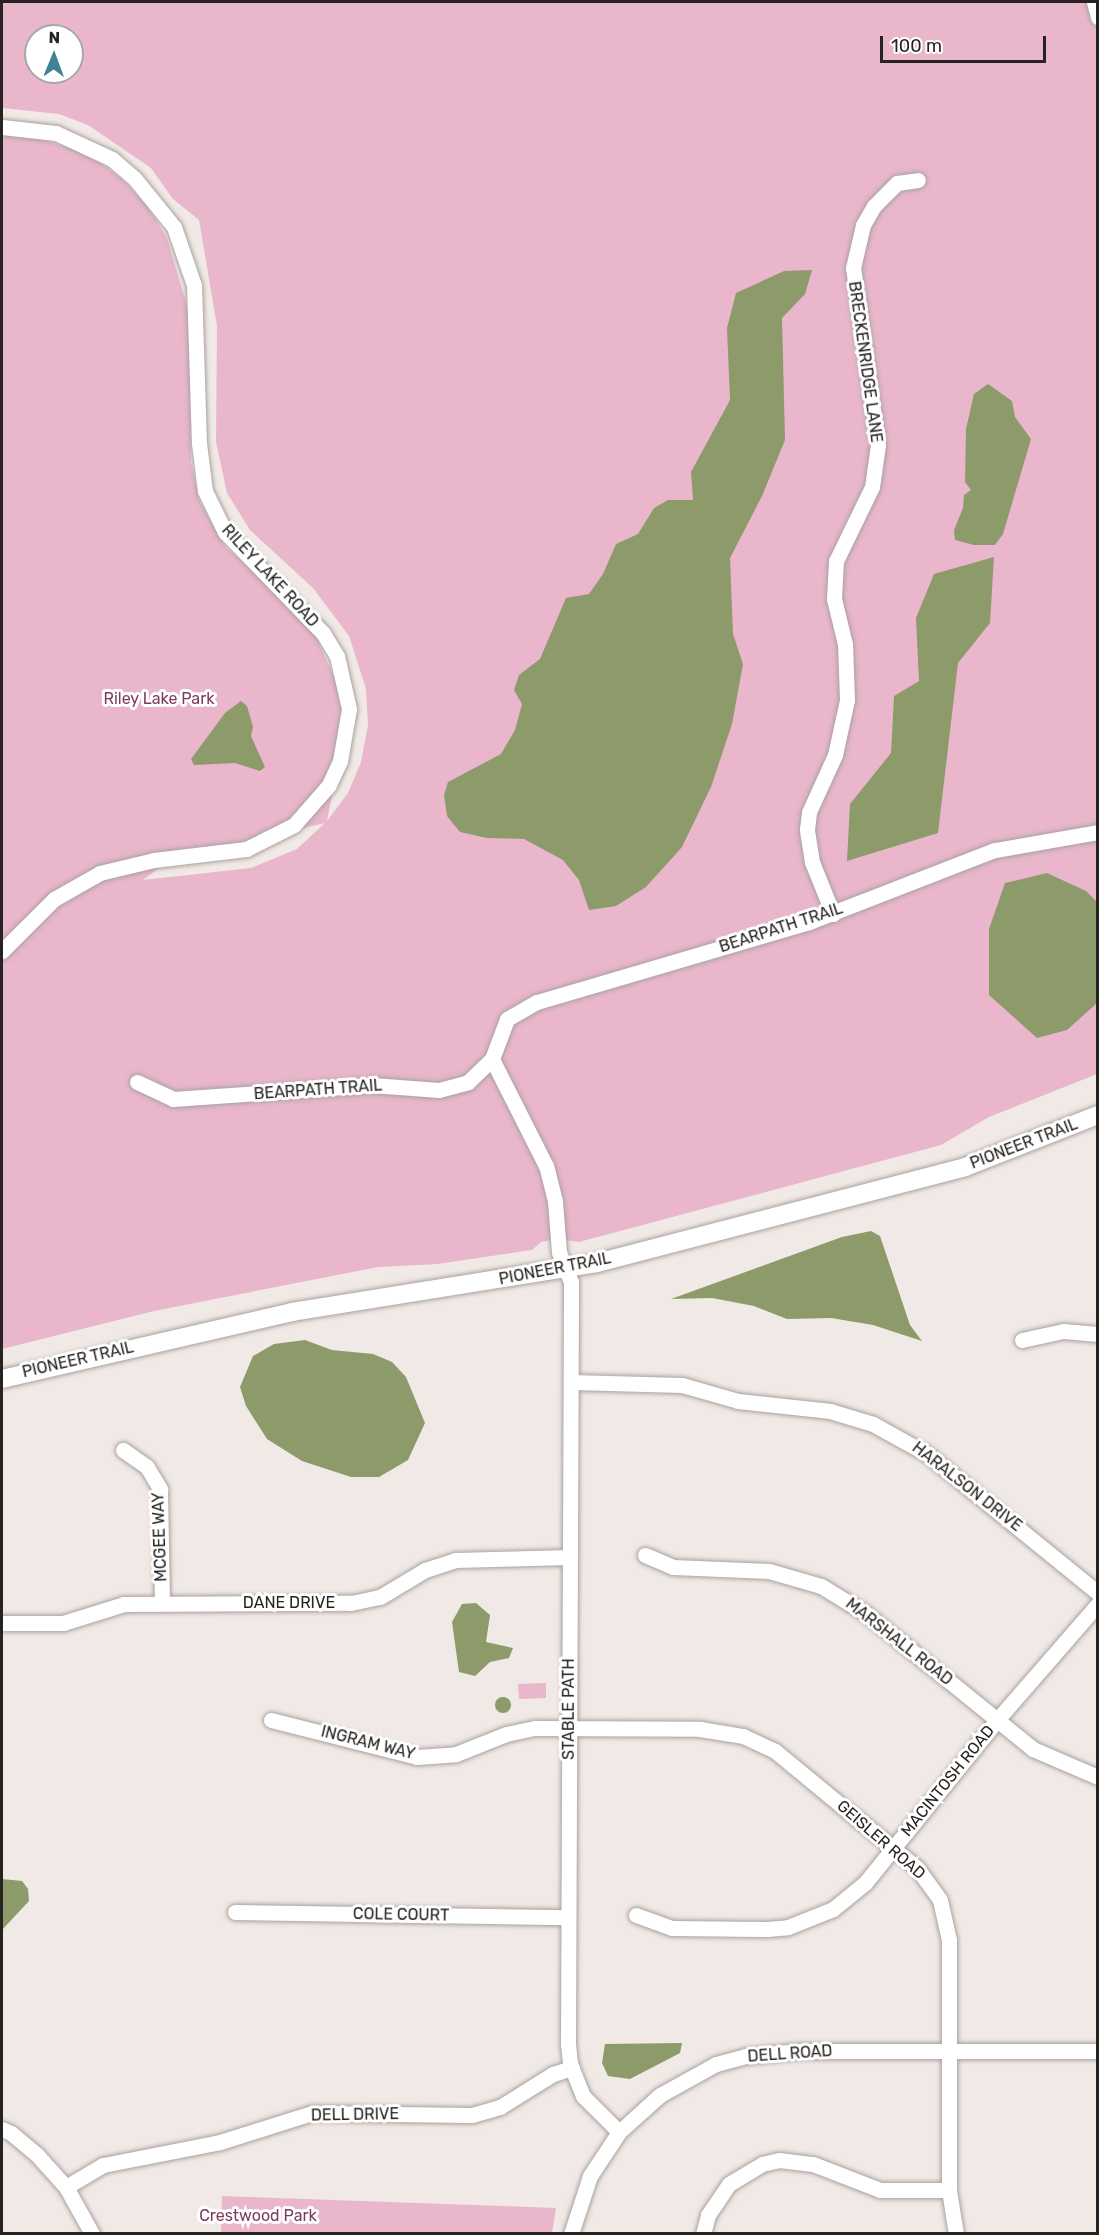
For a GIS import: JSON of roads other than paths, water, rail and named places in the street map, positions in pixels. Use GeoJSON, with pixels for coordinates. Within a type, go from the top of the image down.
{"type":"FeatureCollection","features":[{"type":"Feature","properties":{"kind":"main road","name":"PIONEER TRAIL"},"geometry":{"type":"LineString","coordinates":[[2,1379],[292,1312],[566,1269],[966,1167],[1098,1115]]}},
{"type":"Feature","properties":{"kind":"street"},"geometry":{"type":"LineString","coordinates":[[1094,2],[1098,17]]}},
{"type":"Feature","properties":{"kind":"street","name":"RILEY LAKE ROAD"},"geometry":{"type":"LineString","coordinates":[[2,127],[56,133],[112,159],[135,179],[174,227],[194,285],[199,443],[205,491],[225,532],[323,633],[337,656],[349,709],[340,761],[329,785],[294,825],[246,849],[154,860],[100,873],[54,899],[2,951]]}},
{"type":"Feature","properties":{"kind":"street","name":"BRECKENRIDGE LANE"},"geometry":{"type":"LineString","coordinates":[[833,914],[812,862],[807,829],[809,812],[835,755],[847,700],[845,644],[834,599],[836,561],[872,487],[878,445],[853,268],[862,225],[874,206],[897,183],[918,180]]}},
{"type":"Feature","properties":{"kind":"street","name":"BEARPATH TRAIL"},"geometry":{"type":"LineString","coordinates":[[137,1082],[172,1100],[372,1085],[439,1090],[468,1082],[492,1059],[507,1019],[537,1002],[833,914],[916,877],[995,849],[1098,832]]}},
{"type":"Feature","properties":{"kind":"street"},"geometry":{"type":"LineString","coordinates":[[492,1059],[546,1166],[555,1201],[559,1252],[566,1269]]}},
{"type":"Feature","properties":{"kind":"street","name":"STABLE PATH"},"geometry":{"type":"LineString","coordinates":[[566,1269],[571,1282],[572,1382],[568,2044],[572,2068],[583,2097],[619,2132]]}},
{"type":"Feature","properties":{"kind":"street"},"geometry":{"type":"LineString","coordinates":[[1022,1340],[1063,1330],[1098,1334]]}},
{"type":"Feature","properties":{"kind":"street","name":"HARALSON DRIVE"},"geometry":{"type":"LineString","coordinates":[[572,1382],[682,1384],[738,1401],[830,1411],[873,1424],[927,1454],[1098,1593]]}},
{"type":"Feature","properties":{"kind":"street","name":"MCGEE WAY"},"geometry":{"type":"LineString","coordinates":[[123,1450],[147,1467],[160,1489],[162,1603]]}},
{"type":"Feature","properties":{"kind":"street","name":"MARSHALL ROAD"},"geometry":{"type":"LineString","coordinates":[[645,1555],[673,1567],[769,1570],[821,1586],[865,1613],[997,1720],[1047,1757],[1098,1777]]}},
{"type":"Feature","properties":{"kind":"street","name":"DANE DRIVE"},"geometry":{"type":"LineString","coordinates":[[2,1623],[63,1623],[124,1604],[351,1603],[380,1597],[425,1570],[455,1560],[570,1557]]}},
{"type":"Feature","properties":{"kind":"street","name":"MACINTOSH ROAD"},"geometry":{"type":"LineString","coordinates":[[636,1916],[672,1928],[788,1927],[833,1909],[852,1896],[997,1720],[1098,1604]]}},
{"type":"Feature","properties":{"kind":"street","name":"INGRAM WAY"},"geometry":{"type":"LineString","coordinates":[[271,1720],[417,1756],[456,1754],[521,1730],[570,1729]]}},
{"type":"Feature","properties":{"kind":"street","name":"GEISLER ROAD"},"geometry":{"type":"LineString","coordinates":[[570,1729],[700,1729],[743,1736],[775,1751],[894,1847],[930,1882],[947,1918],[950,2051],[949,2190],[956,2234]]}},
{"type":"Feature","properties":{"kind":"street","name":"COLE COURT"},"geometry":{"type":"LineString","coordinates":[[235,1912],[567,1917]]}},
{"type":"Feature","properties":{"kind":"street","name":"DELL ROAD"},"geometry":{"type":"LineString","coordinates":[[571,2234],[590,2176],[619,2132],[660,2094],[716,2064],[745,2056],[800,2051],[1098,2050]]}},
{"type":"Feature","properties":{"kind":"street","name":"DELL DRIVE"},"geometry":{"type":"LineString","coordinates":[[66,2187],[104,2165],[220,2142],[312,2113],[472,2115],[500,2107],[553,2074],[572,2068]]}},
{"type":"Feature","properties":{"kind":"street"},"geometry":{"type":"LineString","coordinates":[[2,2129],[11,2133],[38,2156],[66,2187],[92,2234]]}},
{"type":"Feature","properties":{"kind":"street"},"geometry":{"type":"LineString","coordinates":[[703,2234],[708,2215],[729,2184],[762,2164],[779,2160],[813,2164],[880,2190],[949,2190]]}},
{"type":"Feature","properties":{"kind":"park label","name":"Riley Lake Park"},"geometry":{"type":"Point","coordinates":[159,699]}},
{"type":"Feature","properties":{"kind":"park label","name":"Crestwood Park"},"geometry":{"type":"Point","coordinates":[258,2216]}}]}
